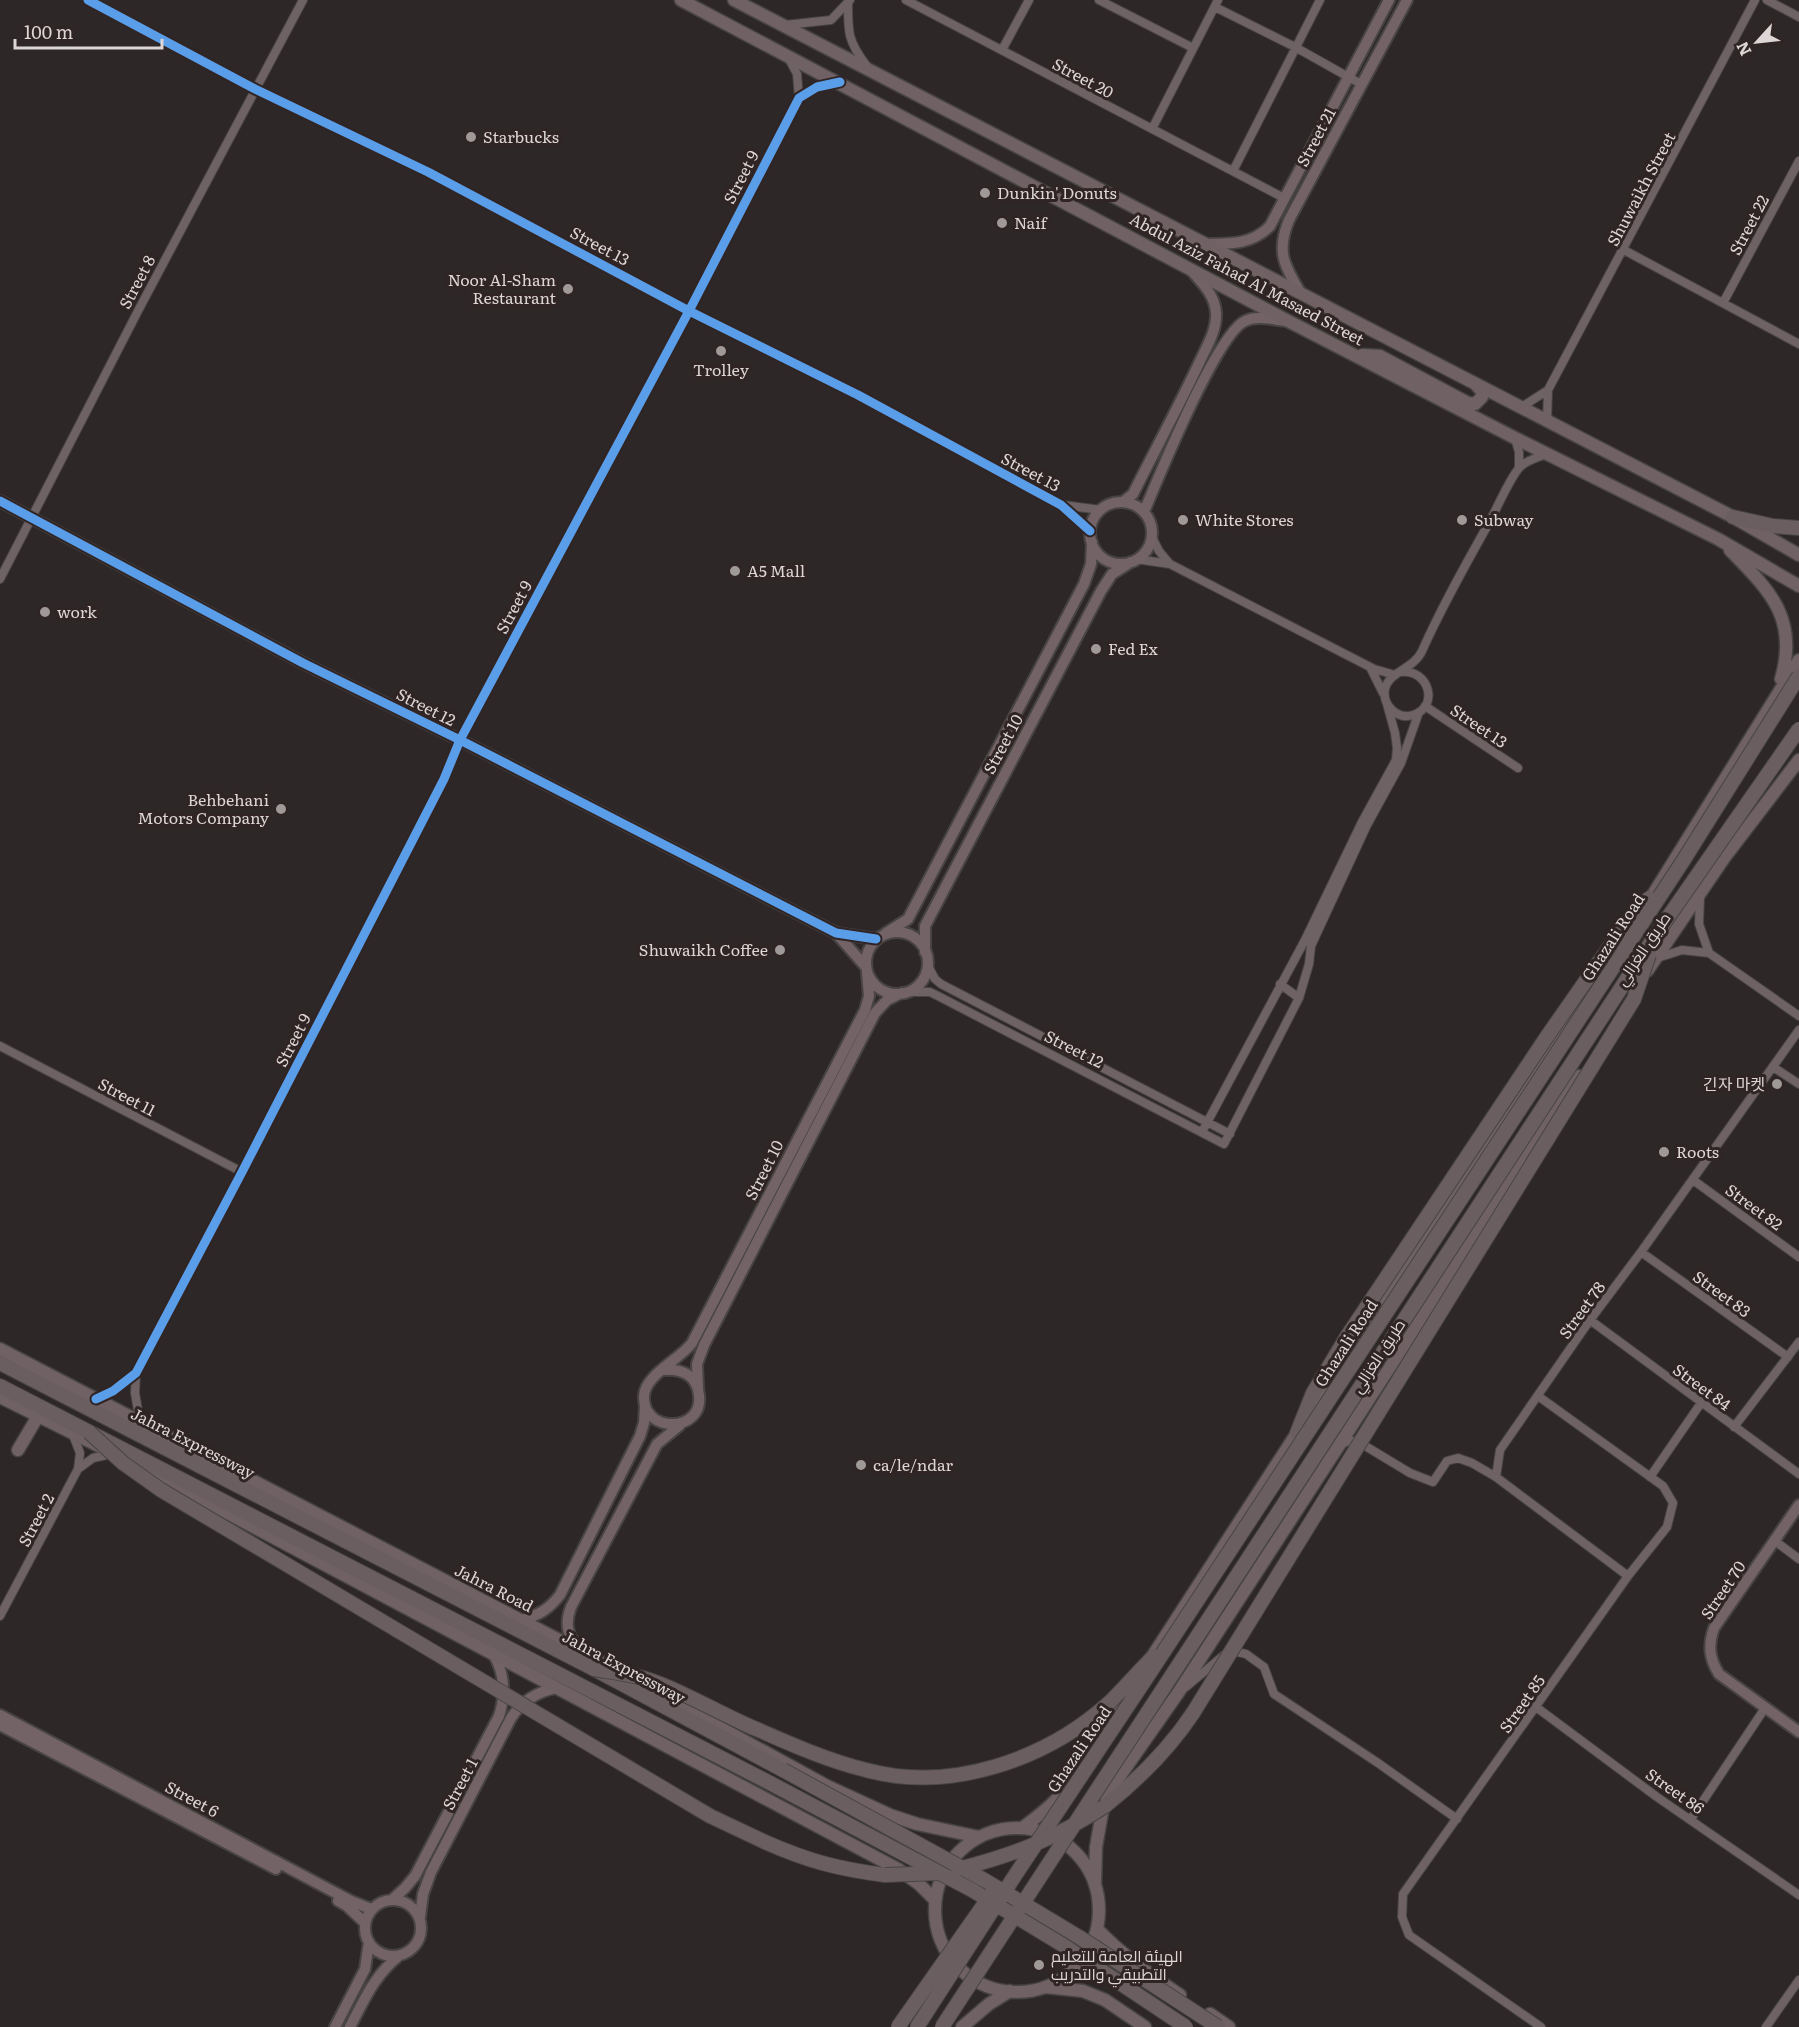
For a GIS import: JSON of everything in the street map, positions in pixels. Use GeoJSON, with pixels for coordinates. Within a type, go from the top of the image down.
{"type":"FeatureCollection","features":[{"type":"Feature","properties":{"kind":"highway"},"geometry":{"type":"LineString","coordinates":[[1733,517],[1799,528]]}},
{"type":"Feature","properties":{"kind":"highway","name":"Ghazali Road"},"geometry":{"type":"LineString","coordinates":[[917,2027],[1683,861],[1799,676]]}},
{"type":"Feature","properties":{"kind":"highway"},"geometry":{"type":"LineString","coordinates":[[942,2027],[1655,936],[1799,729]]}},
{"type":"Feature","properties":{"kind":"highway"},"geometry":{"type":"LineString","coordinates":[[1297,1433],[1313,1394],[1346,1338],[1540,1047],[1615,939],[1683,861]]}},
{"type":"Feature","properties":{"kind":"highway"},"geometry":{"type":"LineString","coordinates":[[89,1432],[123,1463],[161,1490],[700,1810],[765,1842],[802,1858],[843,1870],[885,1875],[934,1874],[1004,1857],[1033,1847],[1074,1826],[1105,1806],[1131,1785],[1158,1758],[1182,1729],[1634,999],[1655,936]]}},
{"type":"Feature","properties":{"kind":"highway","name":"Jahra Expressway"},"geometry":{"type":"LineString","coordinates":[[0,1363],[594,1670],[986,1881],[1079,1937],[1218,2027]]}},
{"type":"Feature","properties":{"kind":"highway"},"geometry":{"type":"LineString","coordinates":[[0,1386],[770,1783],[972,1890],[1066,1947],[1185,2027]]}},
{"type":"Feature","properties":{"kind":"highway"},"geometry":{"type":"LineString","coordinates":[[594,1670],[627,1674],[656,1683],[824,1758],[895,1776],[942,1776],[980,1770],[1010,1761],[1037,1750],[1074,1729],[1109,1703],[1174,1635]]}},
{"type":"Feature","properties":{"kind":"highway"},"geometry":{"type":"LineString","coordinates":[[898,2027],[1002,1878],[1030,1853]]}},
{"type":"Feature","properties":{"kind":"main road","name":"Abdul Aziz Fahad Al Masaed Street"},"geometry":{"type":"LineString","coordinates":[[681,0],[840,82],[1290,322],[1718,539],[1799,586]]}},
{"type":"Feature","properties":{"kind":"main road","name":"Abdul Aziz Fahad Al Masaed Street"},"geometry":{"type":"LineString","coordinates":[[734,0],[1733,517],[1799,555]]}},
{"type":"Feature","properties":{"kind":"main road"},"geometry":{"type":"LineString","coordinates":[[1355,354],[1380,356],[1468,403],[1475,404],[1482,397],[1482,391],[1476,386]]}},
{"type":"Feature","properties":{"kind":"main road"},"geometry":{"type":"LineString","coordinates":[[1718,539],[1768,588],[1785,621],[1789,638],[1789,654],[1772,703]]}},
{"type":"Feature","properties":{"kind":"main road"},"geometry":{"type":"LineString","coordinates":[[1772,703],[1799,660]]}},
{"type":"Feature","properties":{"kind":"main road","name":"طريق الغزالي"},"geometry":{"type":"LineString","coordinates":[[1022,1828],[1040,1815],[1064,1792],[1297,1433],[1649,900],[1772,703]]}},
{"type":"Feature","properties":{"kind":"main road"},"geometry":{"type":"LineString","coordinates":[[1701,893],[1724,858],[1799,760]]}},
{"type":"Feature","properties":{"kind":"main road","name":"طريق الغزالي"},"geometry":{"type":"LineString","coordinates":[[1095,1885],[1096,1847],[1108,1793],[1178,1694],[1655,958],[1701,893]]}},
{"type":"Feature","properties":{"kind":"main road","name":"Jahra Road"},"geometry":{"type":"LineString","coordinates":[[0,1349],[584,1653],[853,1799],[917,1824],[979,1837]]}},
{"type":"Feature","properties":{"kind":"main road"},"geometry":{"type":"LineString","coordinates":[[0,1397],[118,1455],[898,1869],[919,1884],[935,1900]]}},
{"type":"Feature","properties":{"kind":"main road"},"geometry":{"type":"LineString","coordinates":[[18,1450],[38,1416]]}},
{"type":"Feature","properties":{"kind":"main road"},"geometry":{"type":"LineString","coordinates":[[1022,1828],[1046,1833],[1067,1845],[1084,1863],[1095,1885],[1099,1907],[1096,1929],[1088,1950],[1074,1969],[1045,1987],[1010,1991],[984,1984],[963,1971],[951,1958],[942,1943],[935,1914],[935,1900],[939,1884],[954,1856],[979,1837],[1000,1829],[1022,1828]]}},
{"type":"Feature","properties":{"kind":"main road"},"geometry":{"type":"LineString","coordinates":[[1096,1929],[1134,1962],[1229,2027]]}},
{"type":"Feature","properties":{"kind":"main road"},"geometry":{"type":"LineString","coordinates":[[906,2027],[922,2002],[942,1943]]}},
{"type":"Feature","properties":{"kind":"main road"},"geometry":{"type":"LineString","coordinates":[[1045,1987],[1083,1991],[1106,2000],[1145,2027]]}},
{"type":"Feature","properties":{"kind":"main road"},"geometry":{"type":"LineString","coordinates":[[962,2027],[988,2004],[1010,1991]]}},
{"type":"Feature","properties":{"kind":"street","name":"Street 13"},"geometry":{"type":"LineString","coordinates":[[88,0],[255,89],[428,172],[689,311],[858,395],[1062,505],[1090,531]]}},
{"type":"Feature","properties":{"kind":"street","name":"Street 8"},"geometry":{"type":"LineString","coordinates":[[0,579],[139,309],[303,0]]}},
{"type":"Feature","properties":{"kind":"street","name":"Street 20"},"geometry":{"type":"LineString","coordinates":[[906,0],[1284,198]]}},
{"type":"Feature","properties":{"kind":"street"},"geometry":{"type":"LineString","coordinates":[[922,8],[926,0]]}},
{"type":"Feature","properties":{"kind":"street"},"geometry":{"type":"LineString","coordinates":[[1002,50],[1029,0]]}},
{"type":"Feature","properties":{"kind":"street"},"geometry":{"type":"LineString","coordinates":[[1099,0],[1193,48]]}},
{"type":"Feature","properties":{"kind":"street"},"geometry":{"type":"LineString","coordinates":[[1233,171],[1320,0]]}},
{"type":"Feature","properties":{"kind":"street","name":"Street 21"},"geometry":{"type":"LineString","coordinates":[[1208,244],[1240,243],[1264,233],[1275,218],[1389,0]]}},
{"type":"Feature","properties":{"kind":"street","name":"Street 21"},"geometry":{"type":"LineString","coordinates":[[1300,292],[1286,267],[1282,236],[1407,0]]}},
{"type":"Feature","properties":{"kind":"street","name":"Shuwaikh Street"},"geometry":{"type":"LineString","coordinates":[[1547,422],[1548,390],[1755,0]]}},
{"type":"Feature","properties":{"kind":"street"},"geometry":{"type":"LineString","coordinates":[[1767,0],[1799,18]]}},
{"type":"Feature","properties":{"kind":"street"},"geometry":{"type":"LineString","coordinates":[[783,25],[831,20],[849,1]]}},
{"type":"Feature","properties":{"kind":"street"},"geometry":{"type":"LineString","coordinates":[[849,1],[849,37],[854,49],[868,68]]}},
{"type":"Feature","properties":{"kind":"street"},"geometry":{"type":"LineString","coordinates":[[1152,129],[1216,3],[1361,84]]}},
{"type":"Feature","properties":{"kind":"street"},"geometry":{"type":"LineString","coordinates":[[787,55],[797,74],[799,98],[817,87],[840,82]]}},
{"type":"Feature","properties":{"kind":"street","name":"Street 9"},"geometry":{"type":"LineString","coordinates":[[136,1373],[444,779],[460,740],[689,311],[799,98]]}},
{"type":"Feature","properties":{"kind":"street","name":"Street 22"},"geometry":{"type":"LineString","coordinates":[[1723,303],[1799,161]]}},
{"type":"Feature","properties":{"kind":"street"},"geometry":{"type":"LineString","coordinates":[[1624,250],[1799,344]]}},
{"type":"Feature","properties":{"kind":"street"},"geometry":{"type":"LineString","coordinates":[[1123,502],[1133,494],[1214,330],[1216,312],[1211,296],[1186,265]]}},
{"type":"Feature","properties":{"kind":"street"},"geometry":{"type":"LineString","coordinates":[[1144,512],[1172,444],[1230,334],[1247,320],[1256,318],[1290,322]]}},
{"type":"Feature","properties":{"kind":"street","name":"Shuwaikh Street"},"geometry":{"type":"LineString","coordinates":[[1520,408],[1548,390]]}},
{"type":"Feature","properties":{"kind":"street"},"geometry":{"type":"LineString","coordinates":[[1422,709],[1405,716],[1398,714],[1385,700],[1386,684],[1420,657],[1440,611],[1519,468],[1519,453],[1515,438]]}},
{"type":"Feature","properties":{"kind":"street"},"geometry":{"type":"LineString","coordinates":[[1519,468],[1547,454]]}},
{"type":"Feature","properties":{"kind":"street","name":"Street 12"},"geometry":{"type":"LineString","coordinates":[[0,501],[303,663],[460,740],[836,933],[876,939]]}},
{"type":"Feature","properties":{"kind":"street"},"geometry":{"type":"LineString","coordinates":[[1170,564],[1133,561],[1119,563],[1107,560],[1098,553],[1092,543],[1090,531],[1093,519],[1111,504],[1123,502],[1134,505],[1144,512],[1159,551],[1170,564],[1381,672],[1398,674],[1412,672],[1422,678]]}},
{"type":"Feature","properties":{"kind":"street","name":"Street 13"},"geometry":{"type":"LineString","coordinates":[[1062,505],[1101,510]]}},
{"type":"Feature","properties":{"kind":"street"},"geometry":{"type":"LineString","coordinates":[[1133,561],[1145,551],[1152,535]]}},
{"type":"Feature","properties":{"kind":"street","name":"Street 10"},"geometry":{"type":"LineString","coordinates":[[886,933],[908,919],[959,823],[1084,584],[1091,564],[1092,543]]}},
{"type":"Feature","properties":{"kind":"street","name":"Street 10"},"geometry":{"type":"LineString","coordinates":[[925,952],[925,926],[1101,591],[1112,574],[1133,561]]}},
{"type":"Feature","properties":{"kind":"street"},"geometry":{"type":"LineString","coordinates":[[1230,1134],[1299,998],[1309,964],[1311,946],[1367,825],[1401,763],[1429,694],[1422,678],[1420,657]]}},
{"type":"Feature","properties":{"kind":"street"},"geometry":{"type":"LineString","coordinates":[[1202,1132],[1396,760],[1395,733],[1378,680],[1368,666]]}},
{"type":"Feature","properties":{"kind":"street","name":"Street 13"},"geometry":{"type":"LineString","coordinates":[[1422,709],[1518,768]]}},
{"type":"Feature","properties":{"kind":"street"},"geometry":{"type":"LineString","coordinates":[[1701,893],[1699,924],[1709,953]]}},
{"type":"Feature","properties":{"kind":"street","name":"Street 12"},"geometry":{"type":"LineString","coordinates":[[836,933],[867,970]]}},
{"type":"Feature","properties":{"kind":"street"},"geometry":{"type":"LineString","coordinates":[[886,933],[905,933],[921,944],[925,952],[927,964],[921,981],[904,992],[893,993],[877,987],[867,970],[866,957],[870,947],[876,939],[886,933]]}},
{"type":"Feature","properties":{"kind":"street"},"geometry":{"type":"LineString","coordinates":[[1655,958],[1682,950],[1709,953],[1799,1016]]}},
{"type":"Feature","properties":{"kind":"street","name":"Street 12"},"geometry":{"type":"LineString","coordinates":[[904,992],[930,992],[1224,1144],[1230,1134],[941,984],[935,979],[927,964]]}},
{"type":"Feature","properties":{"kind":"street","name":"Street 10"},"geometry":{"type":"LineString","coordinates":[[698,1388],[697,1364],[704,1345],[731,1296],[865,1010],[868,996],[867,970]]}},
{"type":"Feature","properties":{"kind":"street"},"geometry":{"type":"LineString","coordinates":[[1280,984],[1299,998]]}},
{"type":"Feature","properties":{"kind":"street","name":"Street 10"},"geometry":{"type":"LineString","coordinates":[[663,1370],[685,1352],[692,1343],[804,1137],[875,1014],[888,1000],[904,992]]}},
{"type":"Feature","properties":{"kind":"street","name":"Street 78"},"geometry":{"type":"LineString","coordinates":[[1496,1477],[1500,1450],[1590,1320],[1799,1030]]}},
{"type":"Feature","properties":{"kind":"street","name":"Street 11"},"geometry":{"type":"LineString","coordinates":[[0,1046],[242,1172]]}},
{"type":"Feature","properties":{"kind":"street"},"geometry":{"type":"LineString","coordinates":[[1773,1067],[1799,1084]]}},
{"type":"Feature","properties":{"kind":"street","name":"Street 82"},"geometry":{"type":"LineString","coordinates":[[1693,1179],[1799,1257]]}},
{"type":"Feature","properties":{"kind":"street","name":"Street 83"},"geometry":{"type":"LineString","coordinates":[[1641,1252],[1788,1358]]}},
{"type":"Feature","properties":{"kind":"street","name":"Street 84"},"geometry":{"type":"LineString","coordinates":[[1590,1320],[1799,1474]]}},
{"type":"Feature","properties":{"kind":"street"},"geometry":{"type":"LineString","coordinates":[[1734,1427],[1799,1342]]}},
{"type":"Feature","properties":{"kind":"street"},"geometry":{"type":"LineString","coordinates":[[521,1620],[536,1616],[551,1606],[560,1595],[640,1436],[644,1423],[644,1392],[647,1383],[663,1370],[674,1369],[684,1372],[693,1378],[698,1388],[700,1399],[698,1408],[693,1416],[657,1444],[567,1617],[567,1629],[572,1641],[584,1653]]}},
{"type":"Feature","properties":{"kind":"street"},"geometry":{"type":"LineString","coordinates":[[96,1399],[113,1391],[136,1373]]}},
{"type":"Feature","properties":{"kind":"street"},"geometry":{"type":"LineString","coordinates":[[136,1373],[135,1393],[140,1423]]}},
{"type":"Feature","properties":{"kind":"street","name":"Street 85"},"geometry":{"type":"LineString","coordinates":[[1539,1396],[1663,1486],[1673,1503],[1667,1527],[1628,1575],[1403,1894],[1402,1917],[1409,1935],[1540,2027]]}},
{"type":"Feature","properties":{"kind":"street"},"geometry":{"type":"LineString","coordinates":[[1650,1477],[1701,1403]]}},
{"type":"Feature","properties":{"kind":"street"},"geometry":{"type":"LineString","coordinates":[[645,1406],[659,1423],[681,1424]]}},
{"type":"Feature","properties":{"kind":"street"},"geometry":{"type":"LineString","coordinates":[[69,1431],[79,1447],[78,1469]]}},
{"type":"Feature","properties":{"kind":"street"},"geometry":{"type":"LineString","coordinates":[[1340,1444],[1357,1441],[1410,1473],[1433,1482],[1447,1461],[1458,1458],[1472,1463],[1496,1477],[1628,1575]]}},
{"type":"Feature","properties":{"kind":"street"},"geometry":{"type":"LineString","coordinates":[[78,1469],[99,1456],[118,1455]]}},
{"type":"Feature","properties":{"kind":"street","name":"Street 2"},"geometry":{"type":"LineString","coordinates":[[0,1616],[78,1469]]}},
{"type":"Feature","properties":{"kind":"street","name":"Street 70"},"geometry":{"type":"LineString","coordinates":[[1799,1505],[1714,1628],[1710,1639],[1711,1657],[1719,1674],[1799,1732]]}},
{"type":"Feature","properties":{"kind":"street"},"geometry":{"type":"LineString","coordinates":[[1775,1541],[1799,1559]]}},
{"type":"Feature","properties":{"kind":"street"},"geometry":{"type":"LineString","coordinates":[[1178,1694],[1224,1655],[1233,1651],[1246,1654],[1260,1662],[1266,1671],[1274,1694],[1456,1819]]}},
{"type":"Feature","properties":{"kind":"street","name":"Street 1"},"geometry":{"type":"LineString","coordinates":[[393,1899],[415,1876],[500,1716],[504,1683],[494,1655]]}},
{"type":"Feature","properties":{"kind":"street","name":"Street 1"},"geometry":{"type":"LineString","coordinates":[[420,1917],[423,1894],[431,1872],[511,1718],[520,1705],[533,1695],[556,1688]]}},
{"type":"Feature","properties":{"kind":"street","name":"Street 86"},"geometry":{"type":"LineString","coordinates":[[1536,1707],[1657,1797],[1799,1895]]}},
{"type":"Feature","properties":{"kind":"street"},"geometry":{"type":"LineString","coordinates":[[1691,1819],[1765,1708]]}},
{"type":"Feature","properties":{"kind":"street","name":"Street 6"},"geometry":{"type":"LineString","coordinates":[[0,1715],[371,1909]]}},
{"type":"Feature","properties":{"kind":"street","name":"Street 6"},"geometry":{"type":"LineString","coordinates":[[0,1725],[347,1906],[365,1923]]}},
{"type":"Feature","properties":{"kind":"street"},"geometry":{"type":"LineString","coordinates":[[350,2027],[373,1982],[385,1967],[416,1945],[420,1936],[422,1927],[420,1917],[414,1908],[393,1899],[383,1901],[371,1909],[365,1923],[365,1933],[374,1949],[382,1954],[400,1955]]}},
{"type":"Feature","properties":{"kind":"street"},"geometry":{"type":"LineString","coordinates":[[334,2027],[365,1969],[369,1942]]}},
{"type":"Feature","properties":{"kind":"street"},"geometry":{"type":"LineString","coordinates":[[1766,2027],[1799,1980]]}},
{"type":"Feature","properties":{"kind":"cycle path"},"geometry":{"type":"LineString","coordinates":[[88,0],[255,89],[428,172],[689,311],[858,395],[1061,505],[1090,531]]}},
{"type":"Feature","properties":{"kind":"cycle path"},"geometry":{"type":"LineString","coordinates":[[96,1399],[113,1391],[136,1373],[444,779],[460,740],[689,311],[799,98],[817,87],[840,82]]}},
{"type":"Feature","properties":{"kind":"cycle path"},"geometry":{"type":"LineString","coordinates":[[0,501],[303,663],[460,740],[836,933],[876,939]]}},
{"type":"Feature","properties":{"kind":"place","name":"Starbucks"},"geometry":{"type":"Point","coordinates":[471,137]}},
{"type":"Feature","properties":{"kind":"place","name":"Dunkin' Donuts"},"geometry":{"type":"Point","coordinates":[985,193]}},
{"type":"Feature","properties":{"kind":"place","name":"Naif"},"geometry":{"type":"Point","coordinates":[1002,223]}},
{"type":"Feature","properties":{"kind":"place","name":"Noor Al-Sham Restaurant"},"geometry":{"type":"Point","coordinates":[568,289]}},
{"type":"Feature","properties":{"kind":"place","name":"Trolley"},"geometry":{"type":"Point","coordinates":[721,351]}},
{"type":"Feature","properties":{"kind":"place","name":"White Stores"},"geometry":{"type":"Point","coordinates":[1183,520]}},
{"type":"Feature","properties":{"kind":"place","name":"Subway"},"geometry":{"type":"Point","coordinates":[1462,520]}},
{"type":"Feature","properties":{"kind":"place","name":"A5 Mall"},"geometry":{"type":"Point","coordinates":[735,571]}},
{"type":"Feature","properties":{"kind":"place","name":"work"},"geometry":{"type":"Point","coordinates":[45,612]}},
{"type":"Feature","properties":{"kind":"place","name":"Fed Ex"},"geometry":{"type":"Point","coordinates":[1096,649]}},
{"type":"Feature","properties":{"kind":"place","name":"Behbehani Motors Company"},"geometry":{"type":"Point","coordinates":[281,809]}},
{"type":"Feature","properties":{"kind":"place","name":"Shuwaikh Coffee"},"geometry":{"type":"Point","coordinates":[780,950]}},
{"type":"Feature","properties":{"kind":"place","name":"긴자 마켓"},"geometry":{"type":"Point","coordinates":[1777,1084]}},
{"type":"Feature","properties":{"kind":"place","name":"Roots"},"geometry":{"type":"Point","coordinates":[1664,1152]}},
{"type":"Feature","properties":{"kind":"place","name":"ca/le/ndar"},"geometry":{"type":"Point","coordinates":[861,1465]}},
{"type":"Feature","properties":{"kind":"place","name":"الهيئة العامة للتعليم التطبيقي والتدريب"},"geometry":{"type":"Point","coordinates":[1039,1965]}}]}
